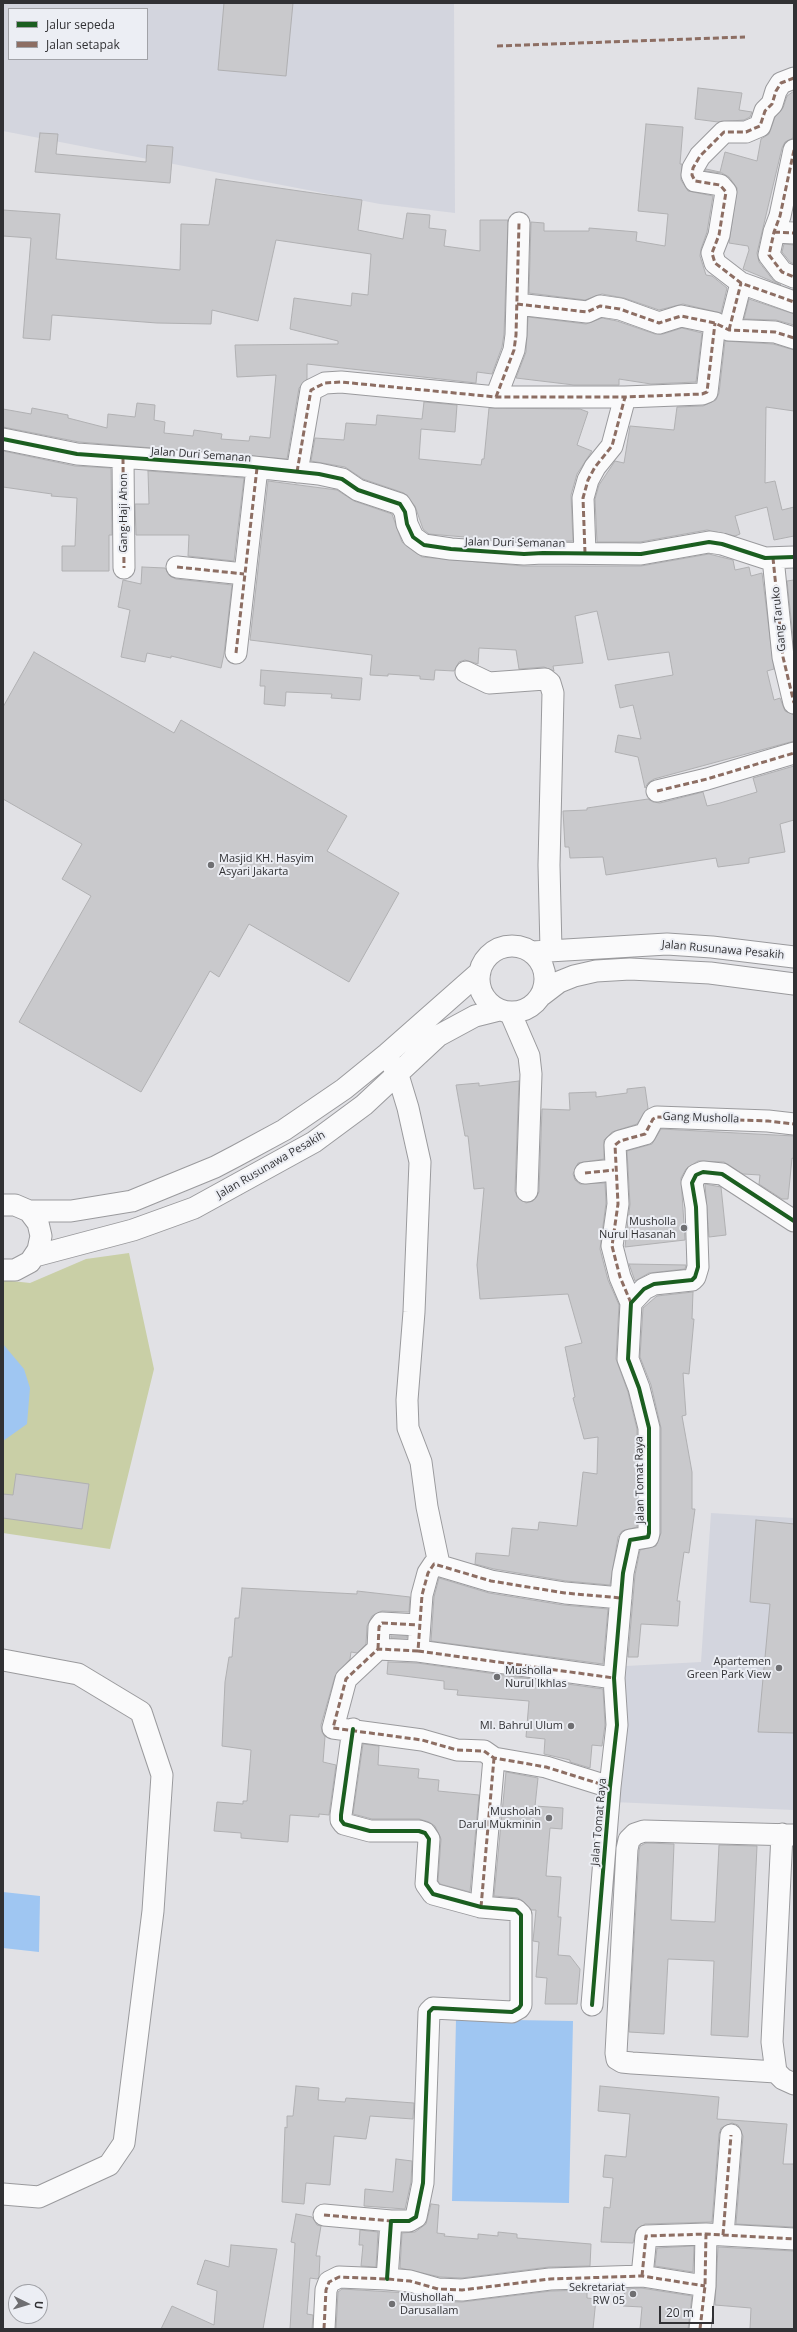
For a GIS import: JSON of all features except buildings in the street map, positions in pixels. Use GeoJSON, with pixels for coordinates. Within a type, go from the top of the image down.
{"type":"FeatureCollection","features":[{"type":"Feature","properties":{"kind":"street"},"geometry":{"type":"LineString","coordinates":[[794,78],[781,83],[776,91],[772,104],[765,111],[760,126],[746,132],[724,132],[700,156],[693,168],[695,180],[720,185],[725,188],[727,194],[719,235],[712,253],[713,259],[741,283],[794,302]]}},
{"type":"Feature","properties":{"kind":"street"},"geometry":{"type":"LineString","coordinates":[[794,150],[780,216],[774,232],[769,255],[782,272],[794,276]]}},
{"type":"Feature","properties":{"kind":"street"},"geometry":{"type":"LineString","coordinates":[[496,397],[514,350],[519,223]]}},
{"type":"Feature","properties":{"kind":"street"},"geometry":{"type":"LineString","coordinates":[[774,232],[794,234]]}},
{"type":"Feature","properties":{"kind":"street"},"geometry":{"type":"LineString","coordinates":[[297,472],[310,390],[325,383],[341,382],[496,397],[625,397],[695,395],[707,392],[722,326],[741,283]]}},
{"type":"Feature","properties":{"kind":"street"},"geometry":{"type":"LineString","coordinates":[[517,304],[588,312],[600,306],[620,309],[659,323],[681,316],[722,326],[775,332],[794,338]]}},
{"type":"Feature","properties":{"kind":"street"},"geometry":{"type":"LineString","coordinates":[[585,553],[582,512],[585,492],[595,467],[612,446],[625,397]]}},
{"type":"Feature","properties":{"kind":"street","name":"Jalan Duri Semanan"},"geometry":{"type":"LineString","coordinates":[[3,439],[77,454],[257,468],[342,479],[358,490],[400,504],[405,512],[407,524],[413,537],[424,545],[475,552],[641,554],[709,542],[722,544],[764,558],[794,557]]}},
{"type":"Feature","properties":{"kind":"street","name":"Gang Haji Ahon"},"geometry":{"type":"LineString","coordinates":[[123,458],[124,568]]}},
{"type":"Feature","properties":{"kind":"street"},"geometry":{"type":"LineString","coordinates":[[236,653],[257,468]]}},
{"type":"Feature","properties":{"kind":"street","name":"Gang Taruko"},"geometry":{"type":"LineString","coordinates":[[773,558],[783,657],[794,703]]}},
{"type":"Feature","properties":{"kind":"street"},"geometry":{"type":"LineString","coordinates":[[177,567],[244,574]]}},
{"type":"Feature","properties":{"kind":"street"},"geometry":{"type":"LineString","coordinates":[[466,672],[490,683],[545,679],[550,683],[553,693],[550,865],[541,951],[541,961],[545,973],[545,986],[542,995]]}},
{"type":"Feature","properties":{"kind":"street"},"geometry":{"type":"LineString","coordinates":[[657,790],[721,776],[794,753]]}},
{"type":"Feature","properties":{"kind":"street","name":"Jalan Rusunawa Pesakih"},"geometry":{"type":"LineString","coordinates":[[541,951],[667,944],[712,947],[794,957]]}},
{"type":"Feature","properties":{"kind":"street"},"geometry":{"type":"LineString","coordinates":[[527,1191],[530,1074],[529,1056],[504,1011],[484,996],[479,980],[480,972],[488,955],[496,950],[514,945],[541,951]]}},
{"type":"Feature","properties":{"kind":"street"},"geometry":{"type":"LineString","coordinates":[[504,1011],[529,1008],[542,995],[559,982],[574,976],[596,971],[630,969],[710,973],[794,984]]}},
{"type":"Feature","properties":{"kind":"street"},"geometry":{"type":"LineString","coordinates":[[3,1205],[15,1205],[29,1211],[71,1212],[132,1201],[215,1167],[284,1130],[344,1089],[387,1054],[480,972]]}},
{"type":"Feature","properties":{"kind":"street","name":"Jalan Rusunawa Pesakih"},"geometry":{"type":"LineString","coordinates":[[35,1256],[133,1230],[194,1208],[314,1142],[364,1105],[438,1036],[475,1016],[504,1011]]}},
{"type":"Feature","properties":{"kind":"street"},"geometry":{"type":"LineString","coordinates":[[387,1054],[398,1074],[420,1162],[414,1312],[407,1400],[408,1428],[421,1462],[427,1507],[439,1564]]}},
{"type":"Feature","properties":{"kind":"street","name":"Gang Musholla"},"geometry":{"type":"LineString","coordinates":[[630,1303],[620,1277],[612,1246],[618,1204],[614,1170],[614,1145],[620,1141],[645,1134],[653,1119],[657,1117],[768,1121],[794,1124]]}},
{"type":"Feature","properties":{"kind":"street"},"geometry":{"type":"LineString","coordinates":[[585,1173],[614,1170]]}},
{"type":"Feature","properties":{"kind":"street"},"geometry":{"type":"LineString","coordinates":[[630,1303],[644,1289],[654,1284],[692,1280],[696,1277],[698,1267],[696,1207],[692,1182],[696,1175],[703,1172],[722,1174],[794,1220]]}},
{"type":"Feature","properties":{"kind":"street"},"geometry":{"type":"LineString","coordinates":[[3,1270],[23,1267],[35,1256],[41,1236],[38,1223],[29,1211]]}},
{"type":"Feature","properties":{"kind":"street","name":"Jalan Tomat Raya"},"geometry":{"type":"LineString","coordinates":[[592,2005],[610,1787],[617,1725],[614,1678],[627,1545],[630,1540],[648,1537],[649,1533],[648,1428],[639,1388],[628,1359],[630,1303]]}},
{"type":"Feature","properties":{"kind":"street"},"geometry":{"type":"LineString","coordinates":[[418,1651],[418,1625],[422,1595],[428,1573],[434,1564],[439,1564],[491,1581],[565,1593],[621,1598]]}},
{"type":"Feature","properties":{"kind":"street"},"geometry":{"type":"LineString","coordinates":[[418,1625],[382,1623],[379,1627],[378,1649],[346,1679],[341,1691],[333,1728],[353,1729],[422,1740],[457,1750],[484,1751],[494,1758],[546,1767],[610,1787]]}},
{"type":"Feature","properties":{"kind":"street"},"geometry":{"type":"LineString","coordinates":[[378,1649],[418,1651],[614,1678]]}},
{"type":"Feature","properties":{"kind":"street"},"geometry":{"type":"LineString","coordinates":[[3,1660],[78,1674],[141,1712],[162,1775],[153,1911],[124,2143],[109,2165],[39,2197],[3,2194]]}},
{"type":"Feature","properties":{"kind":"street"},"geometry":{"type":"LineString","coordinates":[[324,2214],[391,2221],[413,2220],[418,2212],[422,2183],[429,2012],[433,2008],[512,2012],[521,2005],[521,1915],[516,1910],[481,1907],[433,1894],[429,1889],[425,1874],[429,1839],[425,1834],[419,1831],[370,1831],[347,1826],[341,1820],[353,1729]]}},
{"type":"Feature","properties":{"kind":"street"},"geometry":{"type":"LineString","coordinates":[[481,1907],[494,1758]]}},
{"type":"Feature","properties":{"kind":"street"},"geometry":{"type":"LineString","coordinates":[[776,2072],[627,2063],[617,2058],[616,2053],[629,1840],[635,1834],[644,1831],[788,1834],[772,2042],[776,2072],[783,2079],[794,2084]]}},
{"type":"Feature","properties":{"kind":"street"},"geometry":{"type":"LineString","coordinates":[[700,2329],[705,2286],[715,2235],[731,2135]]}},
{"type":"Feature","properties":{"kind":"street"},"geometry":{"type":"LineString","coordinates":[[387,2279],[391,2221]]}},
{"type":"Feature","properties":{"kind":"street"},"geometry":{"type":"LineString","coordinates":[[642,2276],[646,2236],[715,2235],[794,2239]]}},
{"type":"Feature","properties":{"kind":"street"},"geometry":{"type":"LineString","coordinates":[[324,2329],[326,2290],[332,2278],[339,2276],[387,2279],[410,2282],[438,2289],[462,2290],[550,2279],[642,2276],[705,2286]]}},
{"type":"Feature","properties":{"kind":"shaded area"},"geometry":{"type":"Polygon","coordinates":[[[3,3],[454,3],[455,213],[380,204],[3,131],[3,3]]]}},
{"type":"Feature","properties":{"kind":"shaded area"},"geometry":{"type":"Polygon","coordinates":[[[711,1513],[794,1518],[794,1810],[613,1802],[626,1666],[701,1662],[711,1513]]]}},
{"type":"Feature","properties":{"kind":"green space"},"geometry":{"type":"Polygon","coordinates":[[[129,1253],[154,1369],[110,1549],[3,1533],[3,1280],[30,1283],[86,1259],[129,1253]]]}},
{"type":"Feature","properties":{"kind":"water"},"geometry":{"type":"Polygon","coordinates":[[[3,1344],[24,1369],[30,1388],[27,1424],[3,1441],[3,1344]]]}},
{"type":"Feature","properties":{"kind":"water"},"geometry":{"type":"Polygon","coordinates":[[[3,1892],[40,1896],[39,1952],[3,1948],[3,1892]]]}},
{"type":"Feature","properties":{"kind":"water"},"geometry":{"type":"Polygon","coordinates":[[[456,2019],[573,2021],[569,2203],[452,2201],[456,2019]]]}},
{"type":"Feature","properties":{"kind":"marked path"},"geometry":{"type":"LineString","coordinates":[[497,46],[745,37]]}},
{"type":"Feature","properties":{"kind":"marked path"},"geometry":{"type":"LineString","coordinates":[[794,78],[781,83],[776,91],[772,104],[765,111],[760,126],[746,132],[724,132],[700,156],[693,168],[692,175],[695,181],[720,185],[726,192],[719,235],[712,253],[715,263],[741,283],[794,302]]}},
{"type":"Feature","properties":{"kind":"marked path"},"geometry":{"type":"LineString","coordinates":[[794,150],[780,216],[774,232],[769,255],[782,272],[794,277]]}},
{"type":"Feature","properties":{"kind":"marked path"},"geometry":{"type":"LineString","coordinates":[[496,397],[514,350],[516,335],[519,223]]}},
{"type":"Feature","properties":{"kind":"marked path"},"geometry":{"type":"LineString","coordinates":[[774,232],[794,233]]}},
{"type":"Feature","properties":{"kind":"marked path"},"geometry":{"type":"LineString","coordinates":[[729,330],[741,283]]}},
{"type":"Feature","properties":{"kind":"marked path"},"geometry":{"type":"LineString","coordinates":[[517,304],[587,312],[600,306],[620,309],[659,323],[681,316],[715,323],[729,330],[775,332],[794,338]]}},
{"type":"Feature","properties":{"kind":"marked path"},"geometry":{"type":"LineString","coordinates":[[585,553],[583,498],[588,480],[595,467],[612,446],[625,397],[702,394],[707,392],[715,323]]}},
{"type":"Feature","properties":{"kind":"marked path"},"geometry":{"type":"LineString","coordinates":[[297,472],[311,390],[325,383],[341,382],[496,397],[625,397]]}},
{"type":"Feature","properties":{"kind":"marked path"},"geometry":{"type":"LineString","coordinates":[[123,458],[124,568]]}},
{"type":"Feature","properties":{"kind":"marked path"},"geometry":{"type":"LineString","coordinates":[[236,653],[257,468]]}},
{"type":"Feature","properties":{"kind":"marked path"},"geometry":{"type":"LineString","coordinates":[[773,558],[783,657],[794,703]]}},
{"type":"Feature","properties":{"kind":"marked path"},"geometry":{"type":"LineString","coordinates":[[177,567],[244,574]]}},
{"type":"Feature","properties":{"kind":"marked path"},"geometry":{"type":"LineString","coordinates":[[657,791],[707,779],[794,753]]}},
{"type":"Feature","properties":{"kind":"marked path"},"geometry":{"type":"LineString","coordinates":[[631,1303],[620,1277],[612,1246],[618,1204],[615,1145],[620,1141],[645,1134],[653,1119],[657,1117],[768,1121],[794,1124]]}},
{"type":"Feature","properties":{"kind":"marked path"},"geometry":{"type":"LineString","coordinates":[[585,1173],[614,1170]]}},
{"type":"Feature","properties":{"kind":"marked path"},"geometry":{"type":"LineString","coordinates":[[610,1787],[546,1767],[494,1758],[484,1751],[457,1750],[422,1740],[333,1728],[346,1679],[378,1649],[418,1651],[422,1595],[428,1573],[434,1564],[491,1581],[565,1593],[621,1598]]}},
{"type":"Feature","properties":{"kind":"marked path"},"geometry":{"type":"LineString","coordinates":[[378,1649],[379,1627],[382,1623],[418,1625]]}},
{"type":"Feature","properties":{"kind":"marked path"},"geometry":{"type":"LineString","coordinates":[[418,1651],[614,1678]]}},
{"type":"Feature","properties":{"kind":"marked path"},"geometry":{"type":"LineString","coordinates":[[481,1907],[494,1758]]}},
{"type":"Feature","properties":{"kind":"marked path"},"geometry":{"type":"LineString","coordinates":[[723,2235],[731,2135]]}},
{"type":"Feature","properties":{"kind":"marked path"},"geometry":{"type":"LineString","coordinates":[[324,2215],[391,2221]]}},
{"type":"Feature","properties":{"kind":"marked path"},"geometry":{"type":"LineString","coordinates":[[642,2276],[646,2236],[706,2234],[794,2239]]}},
{"type":"Feature","properties":{"kind":"marked path"},"geometry":{"type":"LineString","coordinates":[[700,2329],[705,2286],[706,2234]]}},
{"type":"Feature","properties":{"kind":"marked path"},"geometry":{"type":"LineString","coordinates":[[324,2329],[326,2290],[329,2282],[339,2277],[410,2281],[438,2289],[462,2290],[550,2279],[642,2276],[705,2286]]}},
{"type":"Feature","properties":{"kind":"cycle path"},"geometry":{"type":"LineString","coordinates":[[3,439],[77,454],[244,466],[319,474],[342,479],[358,490],[400,504],[405,512],[407,524],[413,537],[424,545],[451,549],[524,554],[641,554],[709,542],[722,544],[765,558],[794,557]]}},
{"type":"Feature","properties":{"kind":"cycle path"},"geometry":{"type":"LineString","coordinates":[[592,2005],[610,1787],[617,1725],[614,1678],[623,1573],[630,1540],[648,1537],[649,1533],[649,1428],[639,1388],[628,1359],[631,1303],[644,1289],[654,1284],[692,1280],[695,1277],[698,1267],[696,1207],[692,1183],[696,1175],[703,1172],[722,1174],[794,1221]]}},
{"type":"Feature","properties":{"kind":"cycle path"},"geometry":{"type":"LineString","coordinates":[[353,1729],[341,1815],[341,1820],[344,1824],[370,1831],[419,1831],[425,1833],[429,1839],[426,1884],[433,1894],[481,1907],[516,1910],[521,1915],[521,2005],[519,2008],[512,2012],[433,2008],[429,2012],[423,2183],[416,2217],[409,2221],[391,2221],[387,2279]]}},
{"type":"Feature","properties":{"kind":"place","name":"Masjid KH. Hasyim Asyari Jakarta"},"geometry":{"type":"Point","coordinates":[211,865]}},
{"type":"Feature","properties":{"kind":"place","name":"Musholla Nurul Hasanah"},"geometry":{"type":"Point","coordinates":[684,1228]}},
{"type":"Feature","properties":{"kind":"place","name":"Apartemen Green Park View"},"geometry":{"type":"Point","coordinates":[779,1668]}},
{"type":"Feature","properties":{"kind":"place","name":"Musholla Nurul Ikhlas"},"geometry":{"type":"Point","coordinates":[497,1677]}},
{"type":"Feature","properties":{"kind":"place","name":"MI. Bahrul Ulum"},"geometry":{"type":"Point","coordinates":[571,1726]}},
{"type":"Feature","properties":{"kind":"place","name":"Musholah Darul Mukminin"},"geometry":{"type":"Point","coordinates":[549,1818]}},
{"type":"Feature","properties":{"kind":"place","name":"Sekretariat RW 05"},"geometry":{"type":"Point","coordinates":[633,2294]}},
{"type":"Feature","properties":{"kind":"place","name":"Mushollah Darusallam"},"geometry":{"type":"Point","coordinates":[392,2304]}}]}
